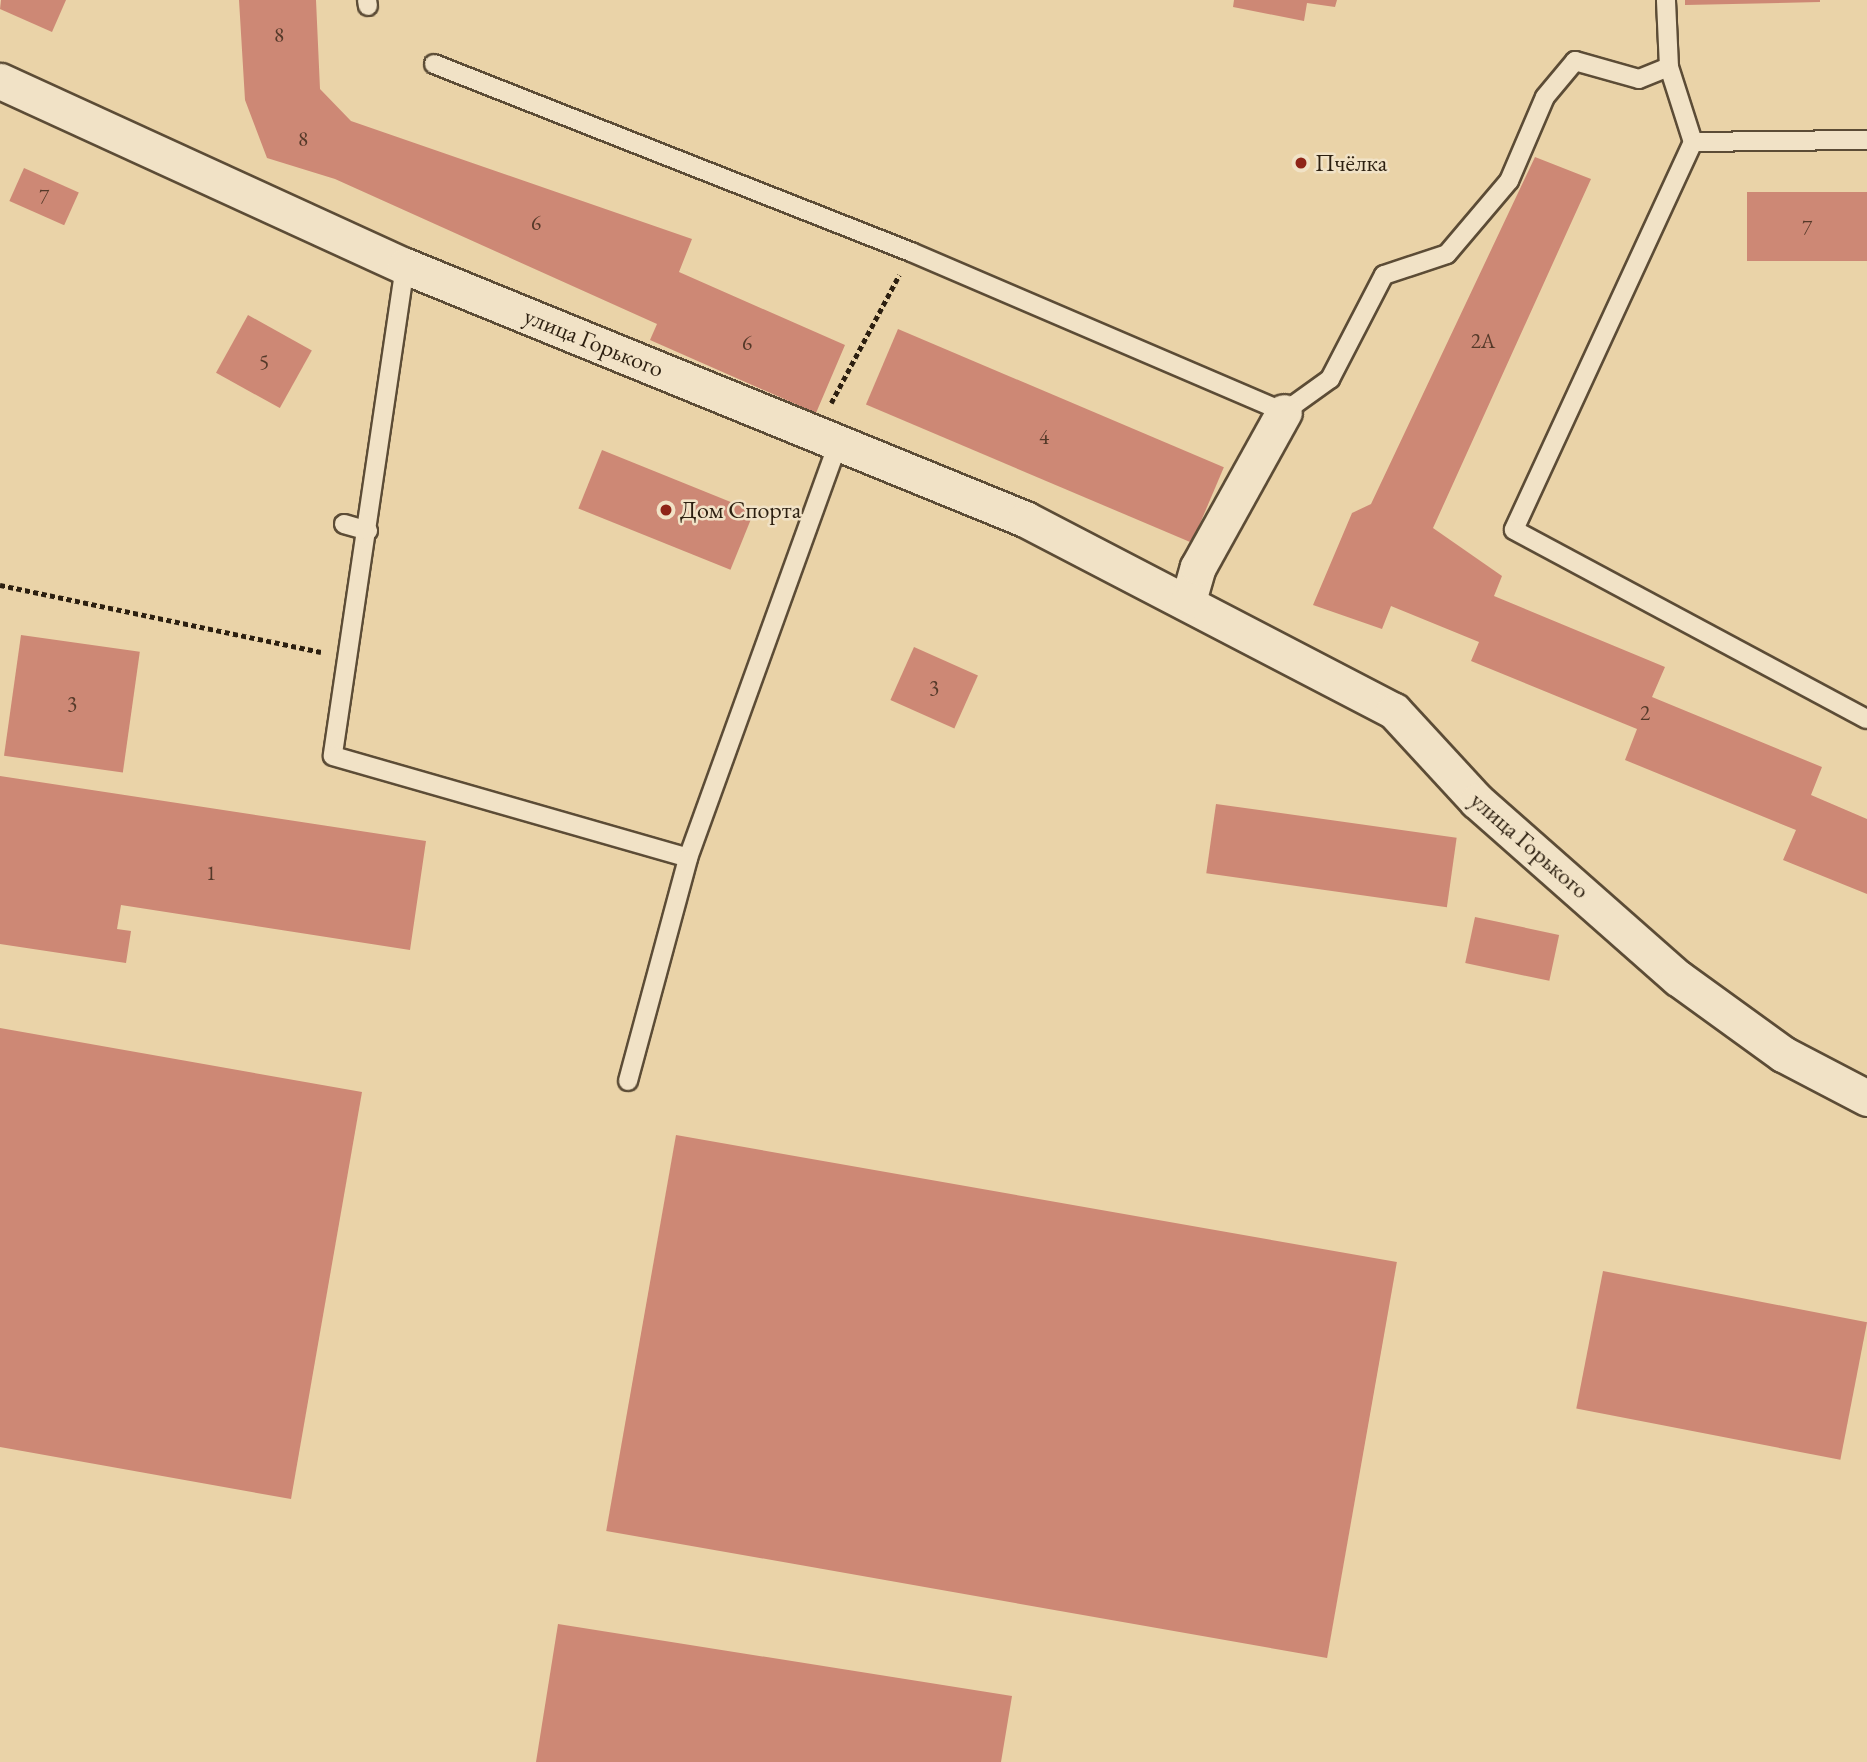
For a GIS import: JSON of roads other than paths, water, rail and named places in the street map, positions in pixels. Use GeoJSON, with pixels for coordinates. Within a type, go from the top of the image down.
{"type":"FeatureCollection","features":[{"type":"Feature","properties":{"kind":"street","name":"улица Горького"},"geometry":{"type":"LineString","coordinates":[[0,81],[405,266],[832,426],[1188,601],[1394,711],[1477,802],[1678,978],[1783,1054],[1867,1098]]}},
{"type":"Feature","properties":{"kind":"street"},"geometry":{"type":"LineString","coordinates":[[1188,601],[1198,567],[1284,412]]}},
{"type":"Feature","properties":{"kind":"lane"},"geometry":{"type":"LineString","coordinates":[[1666,0],[1670,67],[1693,142],[1514,530],[1867,719]]}},
{"type":"Feature","properties":{"kind":"lane"},"geometry":{"type":"LineString","coordinates":[[434,64],[911,252],[1284,412],[1330,379],[1384,275],[1447,254],[1509,181],[1545,97],[1575,61],[1639,79],[1670,67]]}},
{"type":"Feature","properties":{"kind":"lane"},"geometry":{"type":"LineString","coordinates":[[1693,142],[1867,140]]}},
{"type":"Feature","properties":{"kind":"lane"},"geometry":{"type":"LineString","coordinates":[[405,266],[333,756],[688,858]]}},
{"type":"Feature","properties":{"kind":"lane"},"geometry":{"type":"LineString","coordinates":[[628,1081],[688,858],[832,426]]}},
{"type":"Feature","properties":{"kind":"lane"},"geometry":{"type":"LineString","coordinates":[[344,524],[368,531]]}},
{"type":"Feature","properties":{"kind":"place","name":"Пчёлка"},"geometry":{"type":"Point","coordinates":[1301,163]}},
{"type":"Feature","properties":{"kind":"place","name":"Дом Спорта"},"geometry":{"type":"Point","coordinates":[666,510]}}]}
